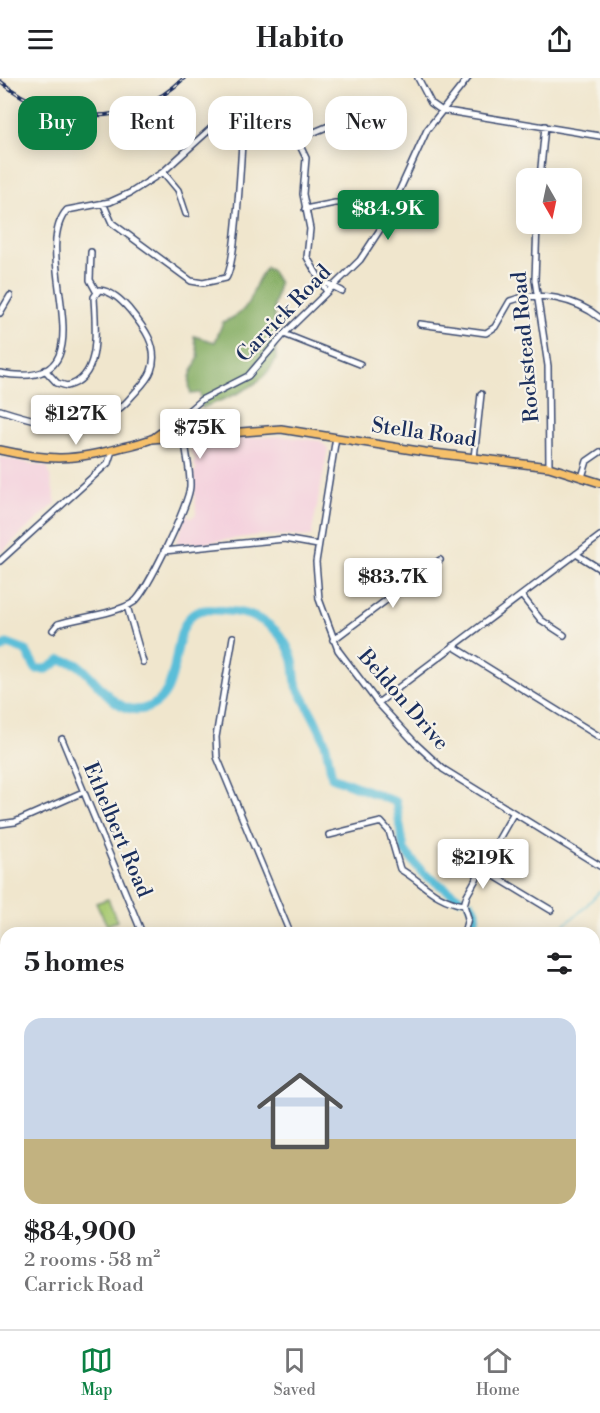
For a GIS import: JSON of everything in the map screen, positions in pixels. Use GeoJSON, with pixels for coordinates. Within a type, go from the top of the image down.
{"type":"FeatureCollection","features":[{"type":"Feature","properties":{"kind":"main road"},"geometry":{"type":"LineString","coordinates":[[153,438],[185,415]]}},
{"type":"Feature","properties":{"kind":"main road","name":"Stella Road"},"geometry":{"type":"LineString","coordinates":[[0,450],[56,460],[112,451],[153,438],[185,433],[281,429],[549,467],[600,483]]}},
{"type":"Feature","properties":{"kind":"street"},"geometry":{"type":"LineString","coordinates":[[418,78],[431,103],[441,110],[600,136]]}},
{"type":"Feature","properties":{"kind":"street","name":"Carrick Road"},"geometry":{"type":"LineString","coordinates":[[185,415],[201,400],[248,376],[284,334],[360,260],[391,211],[421,141],[441,110],[468,78]]}},
{"type":"Feature","properties":{"kind":"street"},"geometry":{"type":"LineString","coordinates":[[541,168],[545,126]]}},
{"type":"Feature","properties":{"kind":"street"},"geometry":{"type":"LineString","coordinates":[[0,373],[28,377],[45,370],[54,362],[64,340],[63,302],[55,266],[60,221],[67,210],[119,198],[163,172],[208,132]]}},
{"type":"Feature","properties":{"kind":"street"},"geometry":{"type":"LineString","coordinates":[[103,203],[112,223],[191,281],[203,283],[226,278],[230,272],[236,236],[241,150]]}},
{"type":"Feature","properties":{"kind":"street"},"geometry":{"type":"LineString","coordinates":[[303,150],[306,158],[303,194],[309,229],[307,256],[317,278],[327,292]]}},
{"type":"Feature","properties":{"kind":"street"},"geometry":{"type":"LineString","coordinates":[[163,172],[178,190],[186,213]]}},
{"type":"Feature","properties":{"kind":"street"},"geometry":{"type":"LineString","coordinates":[[305,209],[335,203],[356,203]]}},
{"type":"Feature","properties":{"kind":"street","name":"Rockstead Road"},"geometry":{"type":"LineString","coordinates":[[536,234],[534,266],[536,297],[548,366],[549,467]]}},
{"type":"Feature","properties":{"kind":"street"},"geometry":{"type":"LineString","coordinates":[[45,370],[57,383],[67,386],[82,378],[96,343],[94,297],[96,291],[90,280],[91,252]]}},
{"type":"Feature","properties":{"kind":"street"},"geometry":{"type":"LineString","coordinates":[[317,278],[342,291]]}},
{"type":"Feature","properties":{"kind":"street"},"geometry":{"type":"LineString","coordinates":[[0,410],[37,420],[75,424],[89,423],[118,412],[149,376],[152,368],[152,350],[146,328],[117,297],[105,291],[96,291]]}},
{"type":"Feature","properties":{"kind":"street"},"geometry":{"type":"LineString","coordinates":[[0,313],[10,296]]}},
{"type":"Feature","properties":{"kind":"street"},"geometry":{"type":"LineString","coordinates":[[423,324],[486,333],[495,327],[510,301],[547,296],[583,308],[600,318]]}},
{"type":"Feature","properties":{"kind":"street"},"geometry":{"type":"LineString","coordinates":[[284,334],[360,364]]}},
{"type":"Feature","properties":{"kind":"street"},"geometry":{"type":"LineString","coordinates":[[474,458],[481,394]]}},
{"type":"Feature","properties":{"kind":"street"},"geometry":{"type":"LineString","coordinates":[[53,630],[58,624],[127,606],[138,598],[164,551],[189,492],[185,415]]}},
{"type":"Feature","properties":{"kind":"street","name":"Beldon Drive"},"geometry":{"type":"LineString","coordinates":[[336,437],[318,545],[317,589],[333,640],[378,703],[443,769],[600,866]]}},
{"type":"Feature","properties":{"kind":"street"},"geometry":{"type":"LineString","coordinates":[[0,561],[108,464],[112,451]]}},
{"type":"Feature","properties":{"kind":"street"},"geometry":{"type":"LineString","coordinates":[[582,477],[587,461],[600,453]]}},
{"type":"Feature","properties":{"kind":"street"},"geometry":{"type":"LineString","coordinates":[[378,703],[600,536]]}},
{"type":"Feature","properties":{"kind":"street"},"geometry":{"type":"LineString","coordinates":[[164,551],[284,539],[318,545]]}},
{"type":"Feature","properties":{"kind":"street"},"geometry":{"type":"LineString","coordinates":[[576,554],[600,569]]}},
{"type":"Feature","properties":{"kind":"street"},"geometry":{"type":"LineString","coordinates":[[333,640],[440,560]]}},
{"type":"Feature","properties":{"kind":"street"},"geometry":{"type":"LineString","coordinates":[[522,596],[541,621],[564,635]]}},
{"type":"Feature","properties":{"kind":"street"},"geometry":{"type":"LineString","coordinates":[[127,606],[143,662]]}},
{"type":"Feature","properties":{"kind":"street"},"geometry":{"type":"LineString","coordinates":[[233,637],[216,737],[217,757],[226,789],[288,927]]}},
{"type":"Feature","properties":{"kind":"street"},"geometry":{"type":"LineString","coordinates":[[453,646],[600,737]]}},
{"type":"Feature","properties":{"kind":"street","name":"Ethelbert Road"},"geometry":{"type":"LineString","coordinates":[[62,739],[139,927]]}},
{"type":"Feature","properties":{"kind":"street"},"geometry":{"type":"LineString","coordinates":[[0,824],[15,822],[83,792]]}},
{"type":"Feature","properties":{"kind":"street"},"geometry":{"type":"LineString","coordinates":[[466,927],[468,918],[464,905],[513,814]]}},
{"type":"Feature","properties":{"kind":"street"},"geometry":{"type":"LineString","coordinates":[[329,835],[381,822],[392,838],[400,869],[413,875],[437,897],[464,905]]}},
{"type":"Feature","properties":{"kind":"street"},"geometry":{"type":"LineString","coordinates":[[483,869],[551,910]]}},
{"type":"Feature","properties":{"kind":"street"},"geometry":{"type":"LineString","coordinates":[[261,885],[269,883]]}},
{"type":"Feature","properties":{"kind":"street"},"geometry":{"type":"LineString","coordinates":[[273,910],[280,908]]}},
{"type":"Feature","properties":{"kind":"street"},"geometry":{"type":"LineString","coordinates":[[282,927],[286,924]]}},
{"type":"Feature","properties":{"kind":"shaded area"},"geometry":{"type":"Polygon","coordinates":[[[281,436],[321,441],[328,449],[311,537],[261,535],[203,543],[176,543],[187,514],[191,518],[196,514],[194,471],[197,469],[193,464],[196,459],[191,453],[191,443],[281,436]]]}},
{"type":"Feature","properties":{"kind":"shaded area"},"geometry":{"type":"Polygon","coordinates":[[[0,457],[48,467],[56,503],[0,553],[0,457]]]}},
{"type":"Feature","properties":{"kind":"green space"},"geometry":{"type":"Polygon","coordinates":[[[266,268],[271,270],[279,283],[274,305],[276,359],[263,377],[254,384],[202,408],[200,393],[191,394],[189,384],[199,357],[194,336],[215,342],[223,322],[234,317],[247,305],[266,268]]]}},
{"type":"Feature","properties":{"kind":"green space"},"geometry":{"type":"Polygon","coordinates":[[[108,899],[117,921],[107,925],[96,903],[108,899]]]}},
{"type":"Feature","properties":{"kind":"waterway"},"geometry":{"type":"LineString","coordinates":[[0,649],[7,644],[26,651],[36,669],[47,669],[61,660],[76,664],[115,701],[133,709],[143,709],[156,703],[165,693],[171,681],[184,626],[194,613],[203,610],[217,610],[237,612],[257,618],[274,629],[287,646],[293,661],[296,684],[325,742],[332,777],[396,802],[404,850],[423,873],[459,898]]}},
{"type":"Feature","properties":{"kind":"waterway"},"geometry":{"type":"LineString","coordinates":[[561,927],[600,891]]}},
{"type":"Feature","properties":{"kind":"waterway"},"geometry":{"type":"LineString","coordinates":[[471,904],[476,912],[474,927]]}},
{"type":"Feature","properties":{"kind":"railway"},"geometry":{"type":"LineString","coordinates":[[0,81],[21,96],[44,107],[93,116],[117,113],[141,106],[163,95],[184,78]]}}]}
